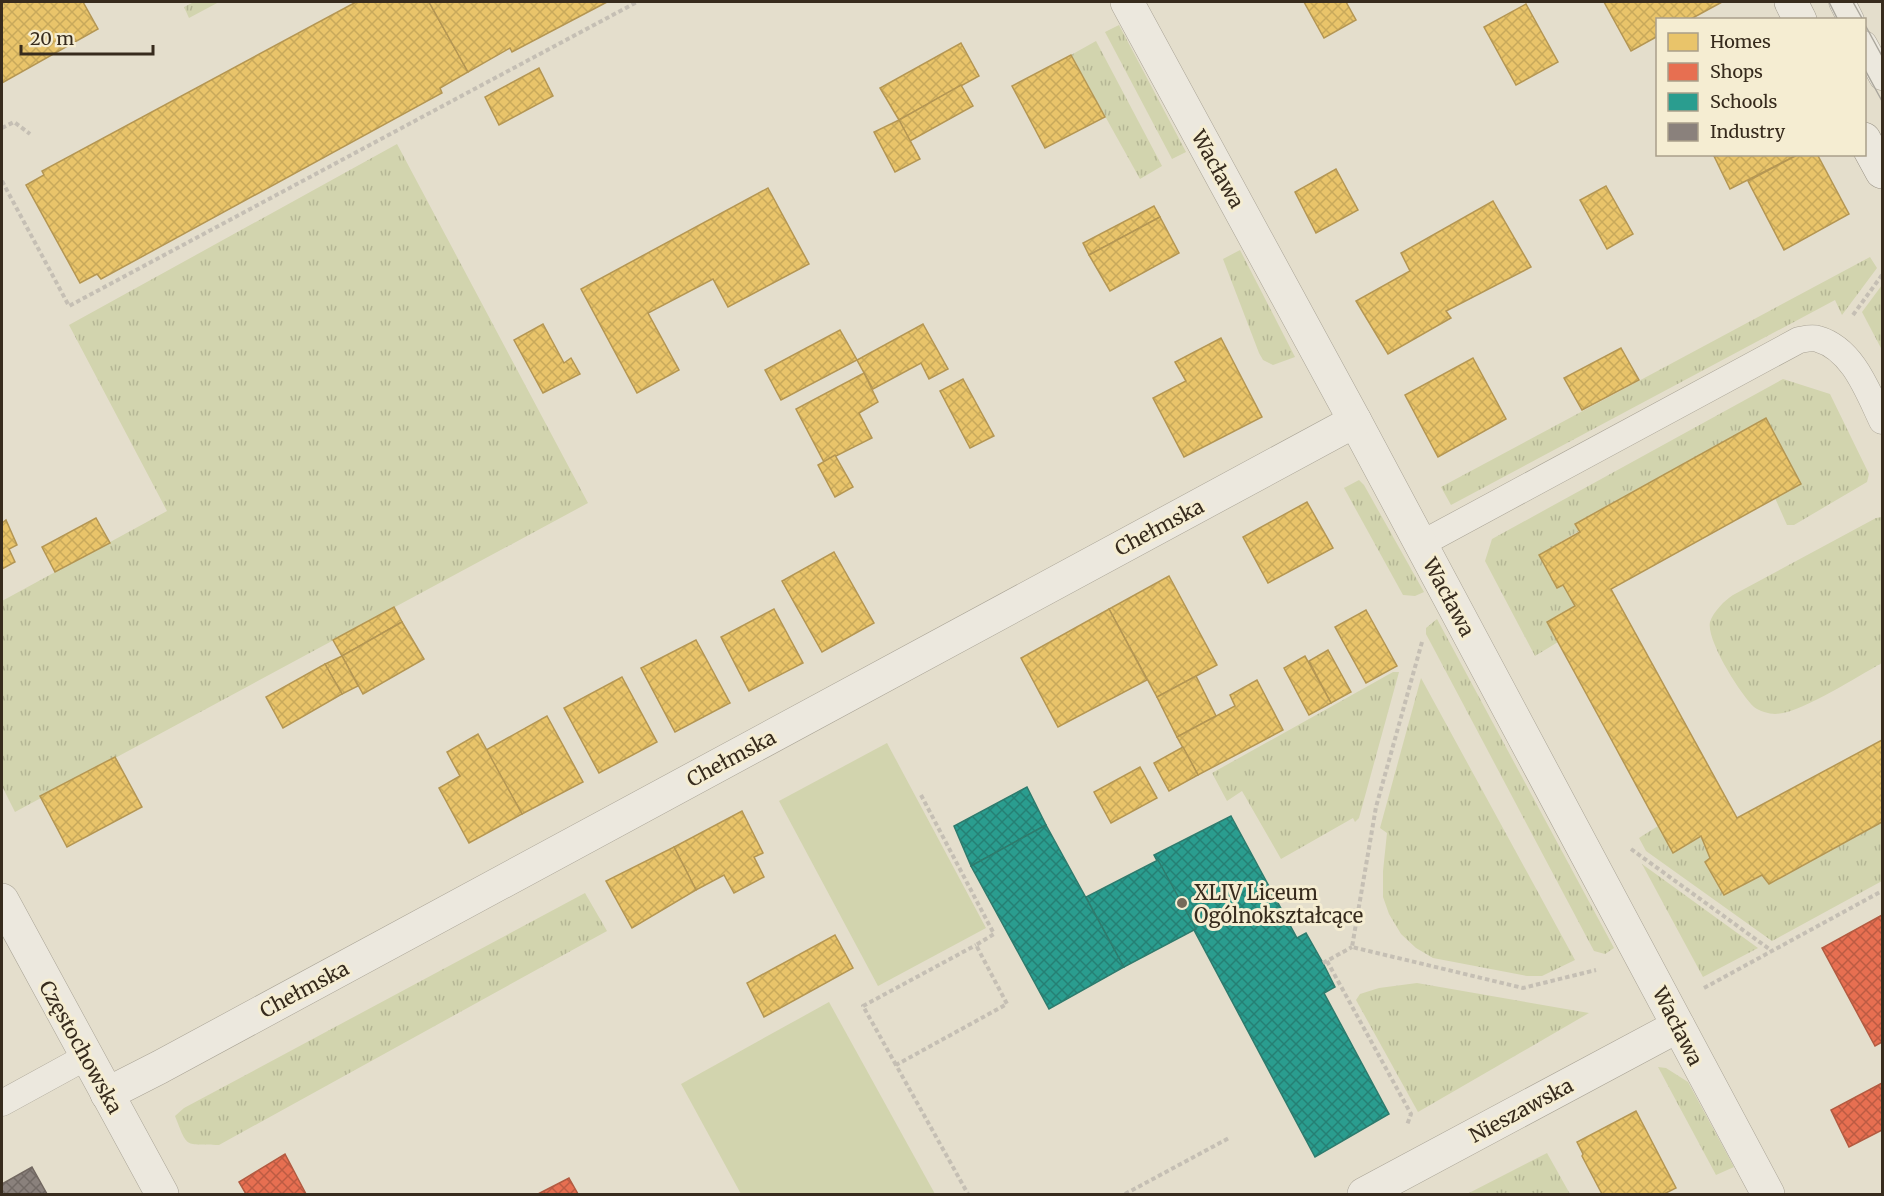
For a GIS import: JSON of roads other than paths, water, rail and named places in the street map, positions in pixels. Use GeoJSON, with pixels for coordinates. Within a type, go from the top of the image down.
{"type":"FeatureCollection","features":[{"type":"Feature","properties":{"kind":"street","name":"Wacława"},"geometry":{"type":"LineString","coordinates":[[1127,2],[1421,544],[1768,1194]]}},
{"type":"Feature","properties":{"kind":"street"},"geometry":{"type":"LineString","coordinates":[[1791,2],[1799,18]]}},
{"type":"Feature","properties":{"kind":"street"},"geometry":{"type":"LineString","coordinates":[[1866,143],[1882,172]]}},
{"type":"Feature","properties":{"kind":"street","name":"Chełmska"},"geometry":{"type":"LineString","coordinates":[[107,1094],[1355,422]]}},
{"type":"Feature","properties":{"kind":"street","name":"Częstochowska"},"geometry":{"type":"LineString","coordinates":[[2,900],[162,1194]]}},
{"type":"Feature","properties":{"kind":"street","name":"Nieszawska"},"geometry":{"type":"LineString","coordinates":[[1364,1194],[1678,1026]]}},
{"type":"Feature","properties":{"kind":"lane"},"geometry":{"type":"LineString","coordinates":[[1842,2],[1850,18]]}},
{"type":"Feature","properties":{"kind":"lane"},"geometry":{"type":"LineString","coordinates":[[1866,48],[1882,77]]}},
{"type":"Feature","properties":{"kind":"lane"},"geometry":{"type":"LineString","coordinates":[[1421,544],[1799,340],[1816,338],[1832,345],[1856,368],[1882,421]]}},
{"type":"Feature","properties":{"kind":"lane"},"geometry":{"type":"LineString","coordinates":[[2,1103],[86,1057]]}},
{"type":"Feature","properties":{"kind":"tram line"},"geometry":{"type":"LineString","coordinates":[[1829,2],[1837,18]]}},
{"type":"Feature","properties":{"kind":"tram line"},"geometry":{"type":"LineString","coordinates":[[1853,2],[1862,18]]}},
{"type":"Feature","properties":{"kind":"tram line"},"geometry":{"type":"LineString","coordinates":[[1866,27],[1882,56]]}},
{"type":"Feature","properties":{"kind":"tram line"},"geometry":{"type":"LineString","coordinates":[[1866,72],[1882,101]]}},
{"type":"Feature","properties":{"kind":"place","name":"XLIV Liceum Ogólnokształcące"},"geometry":{"type":"Point","coordinates":[1182,903]}}]}
